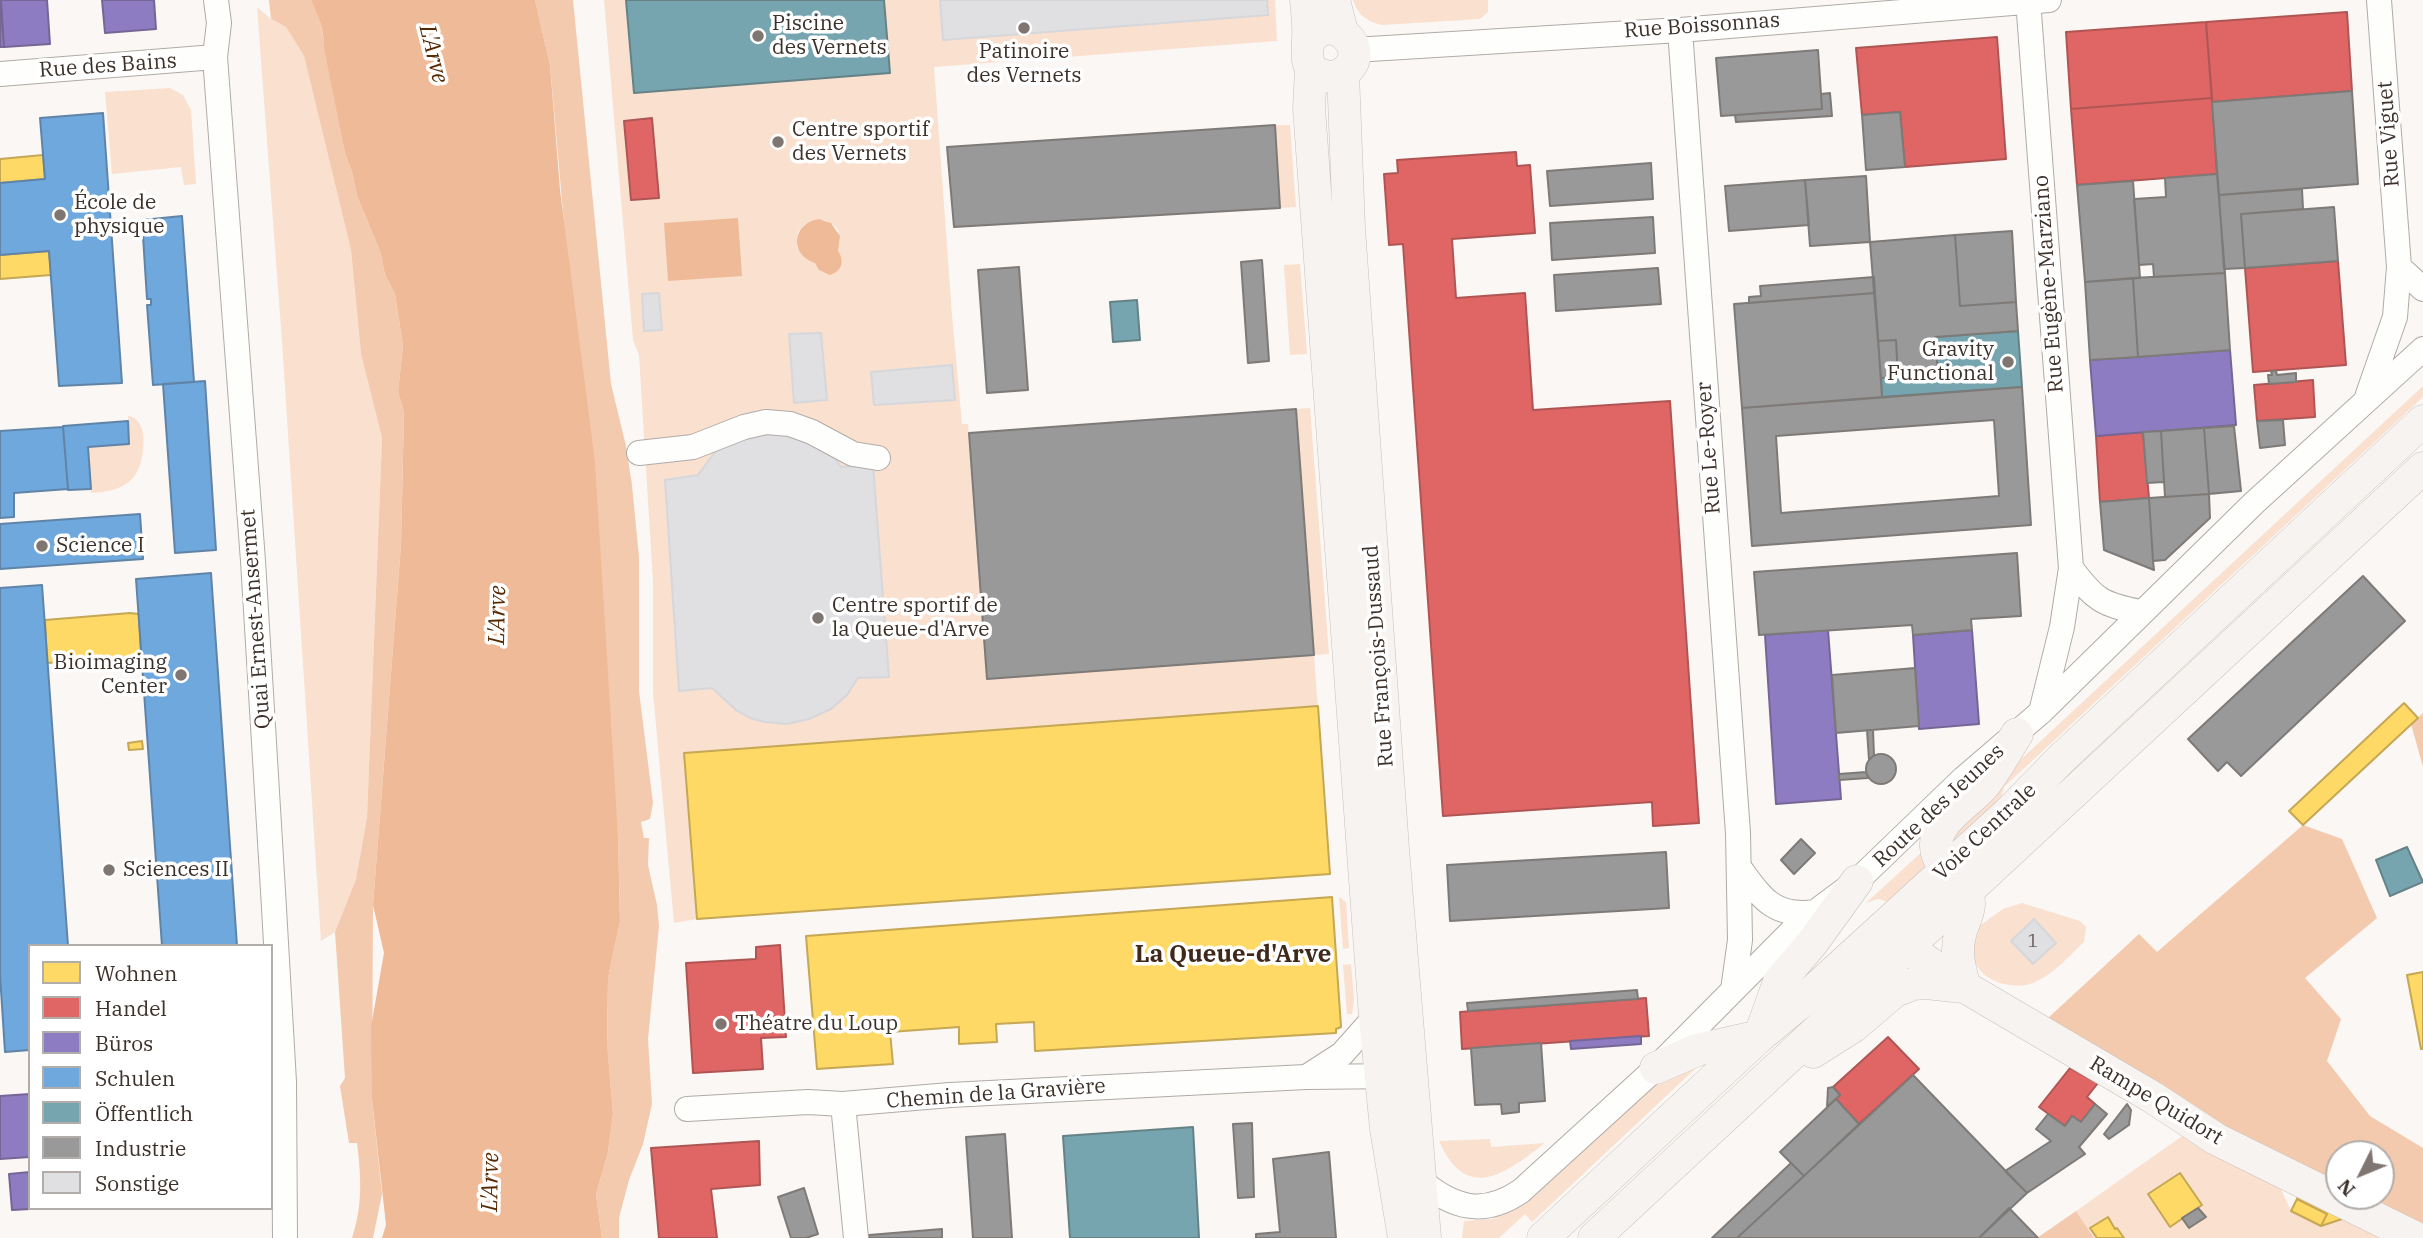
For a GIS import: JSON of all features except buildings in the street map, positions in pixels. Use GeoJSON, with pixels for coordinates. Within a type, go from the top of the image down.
{"type":"FeatureCollection","features":[{"type":"Feature","properties":{"kind":"main road","name":"Rue François-Dussaud"},"geometry":{"type":"LineString","coordinates":[[1306,0],[1310,108],[1375,1017],[1396,1077]]}},
{"type":"Feature","properties":{"kind":"main road","name":"Rue François-Dussaud"},"geometry":{"type":"LineString","coordinates":[[1334,0],[1346,52],[1343,123],[1396,1077],[1386,1129],[1415,1181],[1425,1238]]}},
{"type":"Feature","properties":{"kind":"main road"},"geometry":{"type":"LineString","coordinates":[[1324,29],[1331,29],[1346,52],[1331,77],[1323,76],[1310,55],[1317,32],[1324,29]]}},
{"type":"Feature","properties":{"kind":"main road","name":"Voie Centrale"},"geometry":{"type":"LineString","coordinates":[[1594,1238],[1906,947],[2008,813],[2071,749],[2423,421]]}},
{"type":"Feature","properties":{"kind":"main road","name":"Voie Centrale"},"geometry":{"type":"LineString","coordinates":[[1543,1238],[1760,1036],[1872,938],[1957,879],[2423,468]]}},
{"type":"Feature","properties":{"kind":"main road"},"geometry":{"type":"LineString","coordinates":[[1752,1089],[1854,1026],[1895,991],[1913,984],[1926,983],[1965,987],[1959,964],[1958,945],[1969,905],[1957,879],[1938,856],[1937,837],[1944,825],[1983,785],[2017,734]]}},
{"type":"Feature","properties":{"kind":"main road"},"geometry":{"type":"LineString","coordinates":[[1656,1068],[1697,1051],[1760,1036],[1779,982],[1813,942],[1857,881]]}},
{"type":"Feature","properties":{"kind":"main road","name":"Rampe Quidort"},"geometry":{"type":"LineString","coordinates":[[1872,938],[1906,947],[1965,987],[2216,1139],[2416,1238]]}},
{"type":"Feature","properties":{"kind":"main road","name":"Rue François-Dussaud"},"geometry":{"type":"LineString","coordinates":[[1391,1238],[1415,1181]]}},
{"type":"Feature","properties":{"kind":"main road","name":"Rue François-Dussaud"},"geometry":{"type":"LineString","coordinates":[[1404,1238],[1415,1181]]}},
{"type":"Feature","properties":{"kind":"street","name":"Quai Ernest-Ansermet"},"geometry":{"type":"LineString","coordinates":[[216,0],[219,23],[215,57],[252,548],[285,1101],[285,1238]]}},
{"type":"Feature","properties":{"kind":"street","name":"Rue Viguet"},"geometry":{"type":"LineString","coordinates":[[2365,402],[2395,317],[2399,267],[2379,0]]}},
{"type":"Feature","properties":{"kind":"street","name":"Rue Boissonnas"},"geometry":{"type":"LineString","coordinates":[[1346,52],[1680,30],[2035,1]]}},
{"type":"Feature","properties":{"kind":"street","name":"Rue Eugène-Marziano"},"geometry":{"type":"LineString","coordinates":[[2035,1],[2071,568],[2061,630],[2041,712]]}},
{"type":"Feature","properties":{"kind":"street","name":"Rue Le-Royer"},"geometry":{"type":"LineString","coordinates":[[1680,30],[1739,867],[1740,940],[1733,990]]}},
{"type":"Feature","properties":{"kind":"street","name":"Rue des Bains"},"geometry":{"type":"LineString","coordinates":[[0,74],[215,57]]}},
{"type":"Feature","properties":{"kind":"street"},"geometry":{"type":"LineString","coordinates":[[2399,267],[2423,289]]}},
{"type":"Feature","properties":{"kind":"street","name":"Route des Jeunes"},"geometry":{"type":"LineString","coordinates":[[1415,1181],[1451,1202],[1472,1207],[1507,1200],[1547,1169],[1656,1068],[1800,924],[1857,881],[1964,779],[2041,712],[2254,503],[2423,349]]}},
{"type":"Feature","properties":{"kind":"street"},"geometry":{"type":"LineString","coordinates":[[639,453],[693,447],[744,426],[766,422],[800,427],[853,454],[878,458]]}},
{"type":"Feature","properties":{"kind":"street"},"geometry":{"type":"LineString","coordinates":[[2071,568],[2089,592],[2099,600],[2110,606],[2140,612]]}},
{"type":"Feature","properties":{"kind":"street"},"geometry":{"type":"LineString","coordinates":[[1739,867],[1769,904],[1786,912],[1815,912]]}},
{"type":"Feature","properties":{"kind":"street","name":"Chemin de la Gravière"},"geometry":{"type":"LineString","coordinates":[[1306,1077],[1342,1054],[1375,1017]]}},
{"type":"Feature","properties":{"kind":"street","name":"Chemin de la Gravière"},"geometry":{"type":"LineString","coordinates":[[687,1110],[808,1102],[843,1104],[950,1095],[1306,1077],[1396,1077]]}},
{"type":"Feature","properties":{"kind":"street"},"geometry":{"type":"LineString","coordinates":[[843,1104],[856,1238]]}},
{"type":"Feature","properties":{"kind":"shaded area"},"geometry":{"type":"Polygon","coordinates":[[[269,0],[311,0],[319,15],[345,153],[357,196],[380,251],[385,275],[395,294],[403,346],[398,392],[404,412],[401,545],[373,905],[372,1099],[382,1194],[373,1238],[352,1238],[359,1202],[359,1167],[357,1143],[349,1143],[340,1086],[345,1078],[335,932],[356,879],[367,817],[382,438],[361,354],[351,250],[304,56],[286,27],[271,19],[269,0]]]}},
{"type":"Feature","properties":{"kind":"shaded area"},"geometry":{"type":"Polygon","coordinates":[[[535,0],[573,0],[611,384],[626,446],[639,557],[639,691],[653,803],[650,819],[641,822],[644,838],[649,838],[648,865],[659,926],[648,1039],[652,1104],[643,1144],[629,1180],[619,1218],[619,1238],[602,1238],[596,1194],[608,1152],[613,1114],[607,1044],[608,978],[620,921],[618,836],[550,65],[535,0]]]}},
{"type":"Feature","properties":{"kind":"shaded area","name":"Centre sportif de la Queue-d'Arve"},"geometry":{"type":"Polygon","coordinates":[[[604,0],[1275,0],[1277,41],[934,67],[952,315],[962,424],[968,424],[987,679],[1296,409],[1310,408],[1329,654],[1314,655],[1330,874],[697,919],[674,923],[653,692],[653,582],[639,355],[633,340],[604,0]],[[825,220],[805,224],[798,232],[797,247],[815,263],[842,262],[837,245],[838,230],[825,220]]]}},
{"type":"Feature","properties":{"kind":"shaded area"},"geometry":{"type":"Polygon","coordinates":[[[1353,0],[1488,0],[1488,12],[1480,19],[1382,25],[1364,17],[1353,0]]]}},
{"type":"Feature","properties":{"kind":"shaded area"},"geometry":{"type":"Polygon","coordinates":[[[257,7],[286,27],[304,56],[351,250],[361,354],[382,438],[367,817],[356,879],[335,932],[321,941],[282,341],[257,7]]]}},
{"type":"Feature","properties":{"kind":"shaded area"},"geometry":{"type":"Polygon","coordinates":[[[170,88],[183,95],[191,110],[196,184],[184,185],[181,167],[112,174],[105,92],[170,88]]]}},
{"type":"Feature","properties":{"kind":"shaded area"},"geometry":{"type":"Polygon","coordinates":[[[1275,125],[1290,125],[1296,207],[1280,208],[1275,125]]]}},
{"type":"Feature","properties":{"kind":"shaded area"},"geometry":{"type":"Polygon","coordinates":[[[1300,264],[1307,354],[1290,355],[1284,265],[1300,264]]]}},
{"type":"Feature","properties":{"kind":"shaded area"},"geometry":{"type":"Polygon","coordinates":[[[2423,386],[2423,397],[2004,787],[2000,802],[1952,846],[1953,827],[2017,763],[2423,386]]]}},
{"type":"Feature","properties":{"kind":"shaded area"},"geometry":{"type":"Polygon","coordinates":[[[128,416],[135,419],[143,433],[141,464],[133,478],[119,488],[91,493],[88,447],[129,444],[128,416]]]}},
{"type":"Feature","properties":{"kind":"shaded area"},"geometry":{"type":"Polygon","coordinates":[[[2423,713],[2423,767],[2411,724],[2423,713]]]}},
{"type":"Feature","properties":{"kind":"shaded area"},"geometry":{"type":"Polygon","coordinates":[[[2303,825],[2342,839],[2377,918],[2305,978],[2341,1019],[2327,1061],[2370,1116],[2423,1148],[2423,1225],[2392,1210],[2395,1210],[2395,1140],[2325,1140],[2325,1177],[2208,1119],[2047,1019],[2139,934],[2157,952],[2303,825]]]}},
{"type":"Feature","properties":{"kind":"shaded area"},"geometry":{"type":"Polygon","coordinates":[[[1925,849],[1927,868],[1891,903],[1878,899],[1866,903],[1925,849]]]}},
{"type":"Feature","properties":{"kind":"shaded area"},"geometry":{"type":"Polygon","coordinates":[[[1339,897],[1346,902],[1349,948],[1343,949],[1339,897]]]}},
{"type":"Feature","properties":{"kind":"shaded area"},"geometry":{"type":"Polygon","coordinates":[[[2022,903],[2080,921],[2086,927],[2084,942],[2040,980],[2024,985],[2005,984],[1980,970],[1973,953],[1974,943],[1978,927],[2003,909],[2022,903]]]}},
{"type":"Feature","properties":{"kind":"shaded area"},"geometry":{"type":"Polygon","coordinates":[[[1351,964],[1354,999],[1352,1014],[1347,1014],[1343,965],[1351,964]]]}},
{"type":"Feature","properties":{"kind":"shaded area"},"geometry":{"type":"Polygon","coordinates":[[[1693,1061],[1697,1067],[1532,1222],[1525,1214],[1499,1238],[1462,1238],[1464,1221],[1492,1219],[1517,1207],[1653,1085],[1693,1061]]]}},
{"type":"Feature","properties":{"kind":"shaded area"},"geometry":{"type":"Polygon","coordinates":[[[2185,1134],[2278,1183],[2291,1211],[2321,1226],[2348,1217],[2392,1238],[2094,1238],[2076,1211],[2185,1134]]]}},
{"type":"Feature","properties":{"kind":"shaded area"},"geometry":{"type":"Polygon","coordinates":[[[1490,1139],[1491,1147],[1545,1143],[1502,1172],[1488,1177],[1475,1177],[1462,1172],[1450,1160],[1439,1141],[1490,1139]]]}},
{"type":"Feature","properties":{"kind":"shaded area"},"geometry":{"type":"Polygon","coordinates":[[[2076,1211],[2094,1238],[2037,1238],[2076,1211]]]}},
{"type":"Feature","properties":{"kind":"water","name":"L'Arve"},"geometry":{"type":"Polygon","coordinates":[[[311,0],[535,0],[550,65],[560,190],[595,462],[618,836],[620,921],[608,978],[607,1043],[613,1114],[608,1152],[596,1194],[602,1238],[382,1238],[386,1225],[372,1099],[371,1027],[384,953],[373,905],[401,545],[404,412],[398,392],[403,346],[395,294],[385,275],[380,251],[357,196],[345,153],[322,29],[311,0]]]}},
{"type":"Feature","properties":{"kind":"water"},"geometry":{"type":"Polygon","coordinates":[[[738,218],[742,276],[668,281],[664,223],[738,218]]]}},
{"type":"Feature","properties":{"kind":"water"},"geometry":{"type":"Polygon","coordinates":[[[819,219],[831,223],[840,236],[838,251],[841,265],[830,275],[819,270],[798,247],[797,240],[803,226],[819,219]]]}},
{"type":"Feature","properties":{"kind":"place","name":"Patinoire des Vernets"},"geometry":{"type":"Point","coordinates":[1024,28]}},
{"type":"Feature","properties":{"kind":"place","name":"Piscine des Vernets"},"geometry":{"type":"Point","coordinates":[758,36]}},
{"type":"Feature","properties":{"kind":"place","name":"Centre sportif des Vernets"},"geometry":{"type":"Point","coordinates":[778,142]}},
{"type":"Feature","properties":{"kind":"place","name":"École de physique"},"geometry":{"type":"Point","coordinates":[60,215]}},
{"type":"Feature","properties":{"kind":"place","name":"Gravity Functional"},"geometry":{"type":"Point","coordinates":[2008,362]}},
{"type":"Feature","properties":{"kind":"place","name":"Science I"},"geometry":{"type":"Point","coordinates":[42,546]}},
{"type":"Feature","properties":{"kind":"place","name":"Centre sportif de la Queue-d'Arve"},"geometry":{"type":"Point","coordinates":[818,618]}},
{"type":"Feature","properties":{"kind":"place","name":"Bioimaging Center"},"geometry":{"type":"Point","coordinates":[181,675]}},
{"type":"Feature","properties":{"kind":"place","name":"Sciences II"},"geometry":{"type":"Point","coordinates":[109,870]}},
{"type":"Feature","properties":{"kind":"place","name":"Théatre du Loup"},"geometry":{"type":"Point","coordinates":[721,1024]}},
{"type":"Feature","properties":{"kind":"district","name":"La Queue-d'Arve"},"geometry":{"type":"Point","coordinates":[1233,955]}}]}
